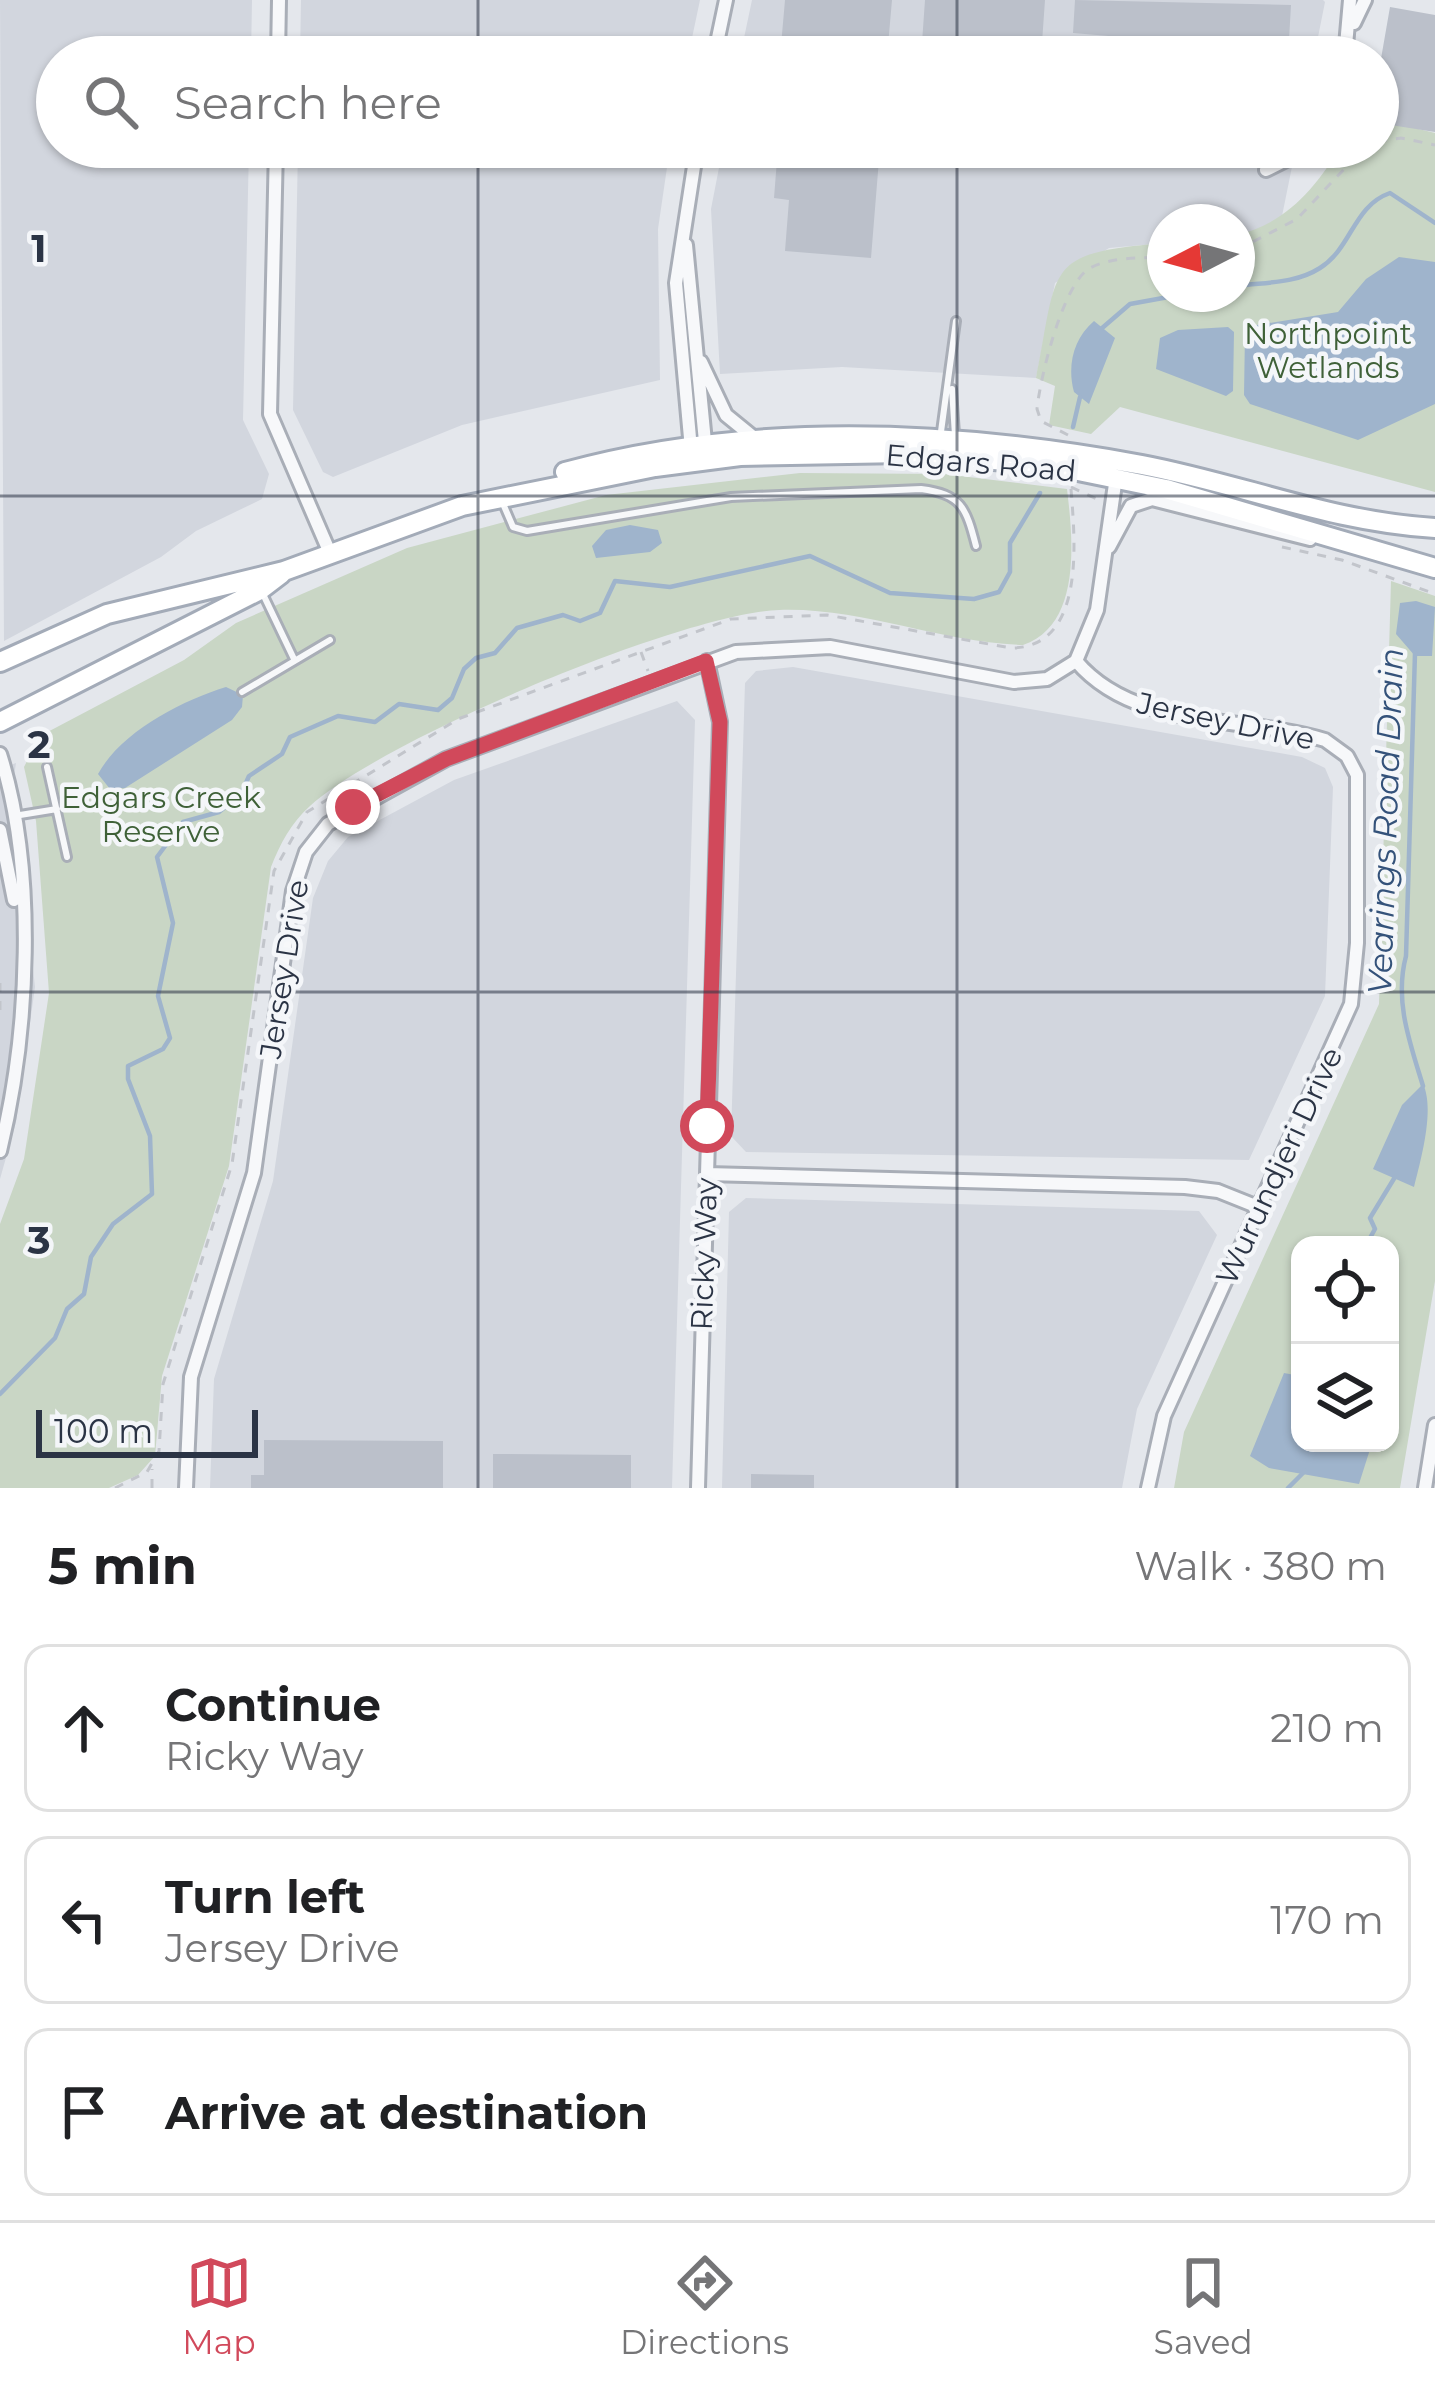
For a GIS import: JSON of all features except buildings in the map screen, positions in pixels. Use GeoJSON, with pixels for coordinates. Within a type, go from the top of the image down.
{"type":"FeatureCollection","features":[{"type":"Feature","properties":{"kind":"main road","name":"Edgars Road"},"geometry":{"type":"LineString","coordinates":[[0,662],[106,614],[284,571],[508,494],[762,440],[947,448],[1120,470],[1346,520],[1435,528]]}},
{"type":"Feature","properties":{"kind":"main road","name":"Edgars Road"},"geometry":{"type":"LineString","coordinates":[[699,454],[947,448],[1074,470],[1120,470],[1435,568]]}},
{"type":"Feature","properties":{"kind":"main road","name":"Edgars Road"},"geometry":{"type":"LineString","coordinates":[[0,722],[261,589],[284,571]]}},
{"type":"Feature","properties":{"kind":"street"},"geometry":{"type":"LineString","coordinates":[[278,36],[279,0]]}},
{"type":"Feature","properties":{"kind":"street"},"geometry":{"type":"LineString","coordinates":[[719,36],[726,0]]}},
{"type":"Feature","properties":{"kind":"street"},"geometry":{"type":"LineString","coordinates":[[1350,0],[1351,30]]}},
{"type":"Feature","properties":{"kind":"street"},"geometry":{"type":"LineString","coordinates":[[1350,36],[1365,0]]}},
{"type":"Feature","properties":{"kind":"street"},"geometry":{"type":"LineString","coordinates":[[276,168],[270,414],[331,553]]}},
{"type":"Feature","properties":{"kind":"street"},"geometry":{"type":"LineString","coordinates":[[693,168],[683,220],[676,329],[699,454]]}},
{"type":"Feature","properties":{"kind":"street"},"geometry":{"type":"LineString","coordinates":[[1266,170],[1270,168]]}},
{"type":"Feature","properties":{"kind":"street"},"geometry":{"type":"LineString","coordinates":[[683,220],[699,454]]}},
{"type":"Feature","properties":{"kind":"street"},"geometry":{"type":"LineString","coordinates":[[695,350],[726,415],[743,433],[762,440]]}},
{"type":"Feature","properties":{"kind":"street"},"geometry":{"type":"LineString","coordinates":[[1076,661],[1093,629],[1120,470]]}},
{"type":"Feature","properties":{"kind":"street"},"geometry":{"type":"LineString","coordinates":[[1108,547],[1130,506],[1152,499],[1294,536],[1349,542]]}},
{"type":"Feature","properties":{"kind":"street","name":"Jersey Drive"},"geometry":{"type":"LineString","coordinates":[[186,1488],[191,1377],[254,1173],[293,891],[306,852],[328,824],[426,768],[706,661],[756,648],[806,645],[1031,682],[1076,661],[1106,690],[1136,704],[1310,735],[1325,740],[1351,762]]}},
{"type":"Feature","properties":{"kind":"street","name":"Ricky Way"},"geometry":{"type":"LineString","coordinates":[[698,1488],[720,722],[706,661]]}},
{"type":"Feature","properties":{"kind":"street"},"geometry":{"type":"LineString","coordinates":[[0,754],[14,816],[23,1019],[0,1151]]}},
{"type":"Feature","properties":{"kind":"street","name":"Wurundjeri Drive"},"geometry":{"type":"LineString","coordinates":[[1148,1488],[1164,1416],[1351,1004],[1360,800],[1351,762]]}},
{"type":"Feature","properties":{"kind":"street"},"geometry":{"type":"LineString","coordinates":[[0,830],[21,943]]}},
{"type":"Feature","properties":{"kind":"street"},"geometry":{"type":"LineString","coordinates":[[706,1174],[1185,1187],[1218,1191],[1258,1207]]}},
{"type":"Feature","properties":{"kind":"street"},"geometry":{"type":"LineString","coordinates":[[1425,1488],[1435,1426]]}},
{"type":"Feature","properties":{"kind":"lane"},"geometry":{"type":"LineString","coordinates":[[947,448],[956,321]]}},
{"type":"Feature","properties":{"kind":"lane"},"geometry":{"type":"LineString","coordinates":[[947,448],[951,373]]}},
{"type":"Feature","properties":{"kind":"lane"},"geometry":{"type":"LineString","coordinates":[[508,494],[518,531],[731,497],[920,489],[949,492],[962,501],[976,545]]}},
{"type":"Feature","properties":{"kind":"lane"},"geometry":{"type":"LineString","coordinates":[[261,589],[294,658]]}},
{"type":"Feature","properties":{"kind":"lane"},"geometry":{"type":"LineString","coordinates":[[242,692],[330,640]]}},
{"type":"Feature","properties":{"kind":"lane"},"geometry":{"type":"LineString","coordinates":[[47,767],[67,857]]}},
{"type":"Feature","properties":{"kind":"lane"},"geometry":{"type":"LineString","coordinates":[[14,816],[57,808]]}},
{"type":"Feature","properties":{"kind":"path"},"geometry":{"type":"LineString","coordinates":[[1399,138],[1435,145]]}},
{"type":"Feature","properties":{"kind":"path"},"geometry":{"type":"LineString","coordinates":[[1255,241],[1298,219],[1340,168]]}},
{"type":"Feature","properties":{"kind":"path"},"geometry":{"type":"LineString","coordinates":[[1066,434],[1041,421],[1036,409],[1076,282],[1096,265],[1147,259]]}},
{"type":"Feature","properties":{"kind":"path"},"geometry":{"type":"LineString","coordinates":[[152,1488],[163,1384],[232,1164],[270,891],[286,840],[323,798],[458,719],[731,620],[798,613],[1001,646],[1038,644],[1061,619],[1076,538],[1074,470]]}},
{"type":"Feature","properties":{"kind":"path"},"geometry":{"type":"LineString","coordinates":[[994,678],[1001,646]]}},
{"type":"Feature","properties":{"kind":"path"},"geometry":{"type":"LineString","coordinates":[[641,650],[652,681]]}},
{"type":"Feature","properties":{"kind":"path"},"geometry":{"type":"LineString","coordinates":[[0,983],[0,1013]]}},
{"type":"Feature","properties":{"kind":"path"},"geometry":{"type":"LineString","coordinates":[[116,1488],[152,1467]]}},
{"type":"Feature","properties":{"kind":"shaded area"},"geometry":{"type":"Polygon","coordinates":[[[0,0],[252,0],[251,36],[36,36],[36,168],[249,168],[243,420],[269,474],[262,499],[196,531],[161,557],[4,641],[0,0]]]}},
{"type":"Feature","properties":{"kind":"shaded area"},"geometry":{"type":"Polygon","coordinates":[[[301,0],[700,0],[692,36],[300,36],[301,0]]]}},
{"type":"Feature","properties":{"kind":"shaded area"},"geometry":{"type":"Polygon","coordinates":[[[752,0],[1325,2],[1318,36],[744,36],[752,0]]]}},
{"type":"Feature","properties":{"kind":"shaded area"},"geometry":{"type":"Polygon","coordinates":[[[298,168],[667,168],[658,229],[660,380],[462,425],[333,477],[323,472],[293,410],[298,168]]]}},
{"type":"Feature","properties":{"kind":"shaded area"},"geometry":{"type":"Polygon","coordinates":[[[719,168],[1292,168],[1282,216],[1257,231],[1255,204],[1147,204],[1147,245],[1109,248],[1055,283],[1036,378],[842,367],[720,374],[711,209],[719,168]]]}},
{"type":"Feature","properties":{"kind":"shaded area"},"geometry":{"type":"Polygon","coordinates":[[[793,667],[1302,757],[1325,768],[1333,787],[1325,996],[1249,1160],[746,1152],[731,1136],[745,683],[756,671],[793,667]]]}},
{"type":"Feature","properties":{"kind":"shaded area"},"geometry":{"type":"Polygon","coordinates":[[[677,701],[695,720],[672,1488],[210,1488],[214,1379],[273,1181],[313,898],[328,861],[348,837],[454,780],[677,701]]]}},
{"type":"Feature","properties":{"kind":"shaded area"},"geometry":{"type":"Polygon","coordinates":[[[16,763],[13,783],[35,987],[16,1122],[0,1179],[0,769],[16,763]]]}},
{"type":"Feature","properties":{"kind":"shaded area"},"geometry":{"type":"Polygon","coordinates":[[[746,1198],[1199,1211],[1217,1235],[1137,1409],[1122,1488],[722,1488],[729,1212],[746,1198]]]}},
{"type":"Feature","properties":{"kind":"green space","name":"Northpoint Wetlands"},"geometry":{"type":"Polygon","coordinates":[[[1399,124],[1435,133],[1435,492],[1120,407],[1091,434],[1049,425],[1055,386],[1036,378],[1054,289],[1063,272],[1096,253],[1147,245],[1147,312],[1255,312],[1255,230],[1297,202],[1326,168],[1399,168],[1399,124]]]}},
{"type":"Feature","properties":{"kind":"green space","name":"Edgars Creek Reserve"},"geometry":{"type":"Polygon","coordinates":[[[800,473],[944,474],[1067,489],[1071,555],[1056,619],[1042,635],[1023,645],[841,614],[779,610],[734,617],[607,656],[464,716],[400,748],[310,806],[287,834],[271,867],[229,1166],[162,1376],[155,1456],[138,1475],[109,1488],[0,1488],[0,1224],[24,1159],[49,993],[36,821],[24,767],[40,736],[184,660],[236,623],[407,548],[606,495],[800,473]]]}},
{"type":"Feature","properties":{"kind":"green space"},"geometry":{"type":"Polygon","coordinates":[[[1391,581],[1435,596],[1435,1281],[1400,1488],[1174,1488],[1184,1432],[1379,1004],[1391,581]]]}},
{"type":"Feature","properties":{"kind":"water"},"geometry":{"type":"Polygon","coordinates":[[[1399,257],[1435,262],[1435,404],[1358,440],[1250,404],[1244,395],[1245,333],[1251,326],[1338,312],[1366,279],[1399,257]]]}},
{"type":"Feature","properties":{"kind":"water"},"geometry":{"type":"Polygon","coordinates":[[[1094,321],[1115,338],[1089,404],[1074,392],[1071,372],[1081,336],[1094,321]]]}},
{"type":"Feature","properties":{"kind":"water"},"geometry":{"type":"Polygon","coordinates":[[[1228,327],[1234,332],[1233,391],[1226,396],[1156,369],[1160,338],[1178,330],[1228,327]]]}},
{"type":"Feature","properties":{"kind":"water"},"geometry":{"type":"Polygon","coordinates":[[[630,525],[658,530],[662,543],[650,552],[596,558],[592,546],[606,530],[630,525]]]}},
{"type":"Feature","properties":{"kind":"water"},"geometry":{"type":"Polygon","coordinates":[[[1416,601],[1435,607],[1432,656],[1415,656],[1396,634],[1400,603],[1416,601]]]}},
{"type":"Feature","properties":{"kind":"water"},"geometry":{"type":"Polygon","coordinates":[[[226,687],[243,695],[242,707],[232,720],[125,788],[110,789],[98,774],[121,745],[154,720],[226,687]]]}},
{"type":"Feature","properties":{"kind":"water"},"geometry":{"type":"Polygon","coordinates":[[[1423,1084],[1427,1120],[1414,1187],[1373,1169],[1402,1105],[1423,1084]]]}},
{"type":"Feature","properties":{"kind":"water"},"geometry":{"type":"Polygon","coordinates":[[[1284,1373],[1291,1374],[1291,1452],[1369,1452],[1359,1484],[1269,1468],[1250,1456],[1284,1373]]]}},
{"type":"Feature","properties":{"kind":"waterway"},"geometry":{"type":"LineString","coordinates":[[1255,284],[1290,280],[1320,268],[1339,250],[1368,207],[1390,193],[1435,223]]}},
{"type":"Feature","properties":{"kind":"waterway"},"geometry":{"type":"LineString","coordinates":[[1101,329],[1130,304],[1147,301]]}},
{"type":"Feature","properties":{"kind":"waterway"},"geometry":{"type":"LineString","coordinates":[[1073,427],[1080,397]]}},
{"type":"Feature","properties":{"kind":"waterway"},"geometry":{"type":"LineString","coordinates":[[0,1394],[55,1338],[67,1309],[84,1294],[91,1257],[113,1224],[152,1194],[150,1136],[128,1079],[128,1066],[163,1049],[170,1038],[158,996],[173,923],[157,857],[183,822],[219,812],[241,794],[249,776],[282,754],[290,737],[338,716],[375,722],[399,704],[438,710],[452,698],[464,669],[476,658],[495,653],[517,628],[563,615],[580,621],[600,613],[615,581],[670,587],[810,556],[890,593],[974,599],[999,592],[1010,572],[1010,543],[1040,493]]}},
{"type":"Feature","properties":{"kind":"waterway","name":"Vearings Road Drain"},"geometry":{"type":"LineString","coordinates":[[1415,653],[1402,989],[1405,1022],[1423,1086]]}},
{"type":"Feature","properties":{"kind":"waterway","name":"Vearings Road Drain"},"geometry":{"type":"LineString","coordinates":[[1371,1236],[1375,1229],[1370,1218],[1395,1177]]}},
{"type":"Feature","properties":{"kind":"waterway","name":"Vearings Road Drain"},"geometry":{"type":"LineString","coordinates":[[1288,1488],[1305,1471]]}},
{"type":"Feature","properties":{"kind":"route"},"geometry":{"type":"LineString","coordinates":[[353,807],[446,759],[706,661],[720,722],[707,1126]]}}]}
